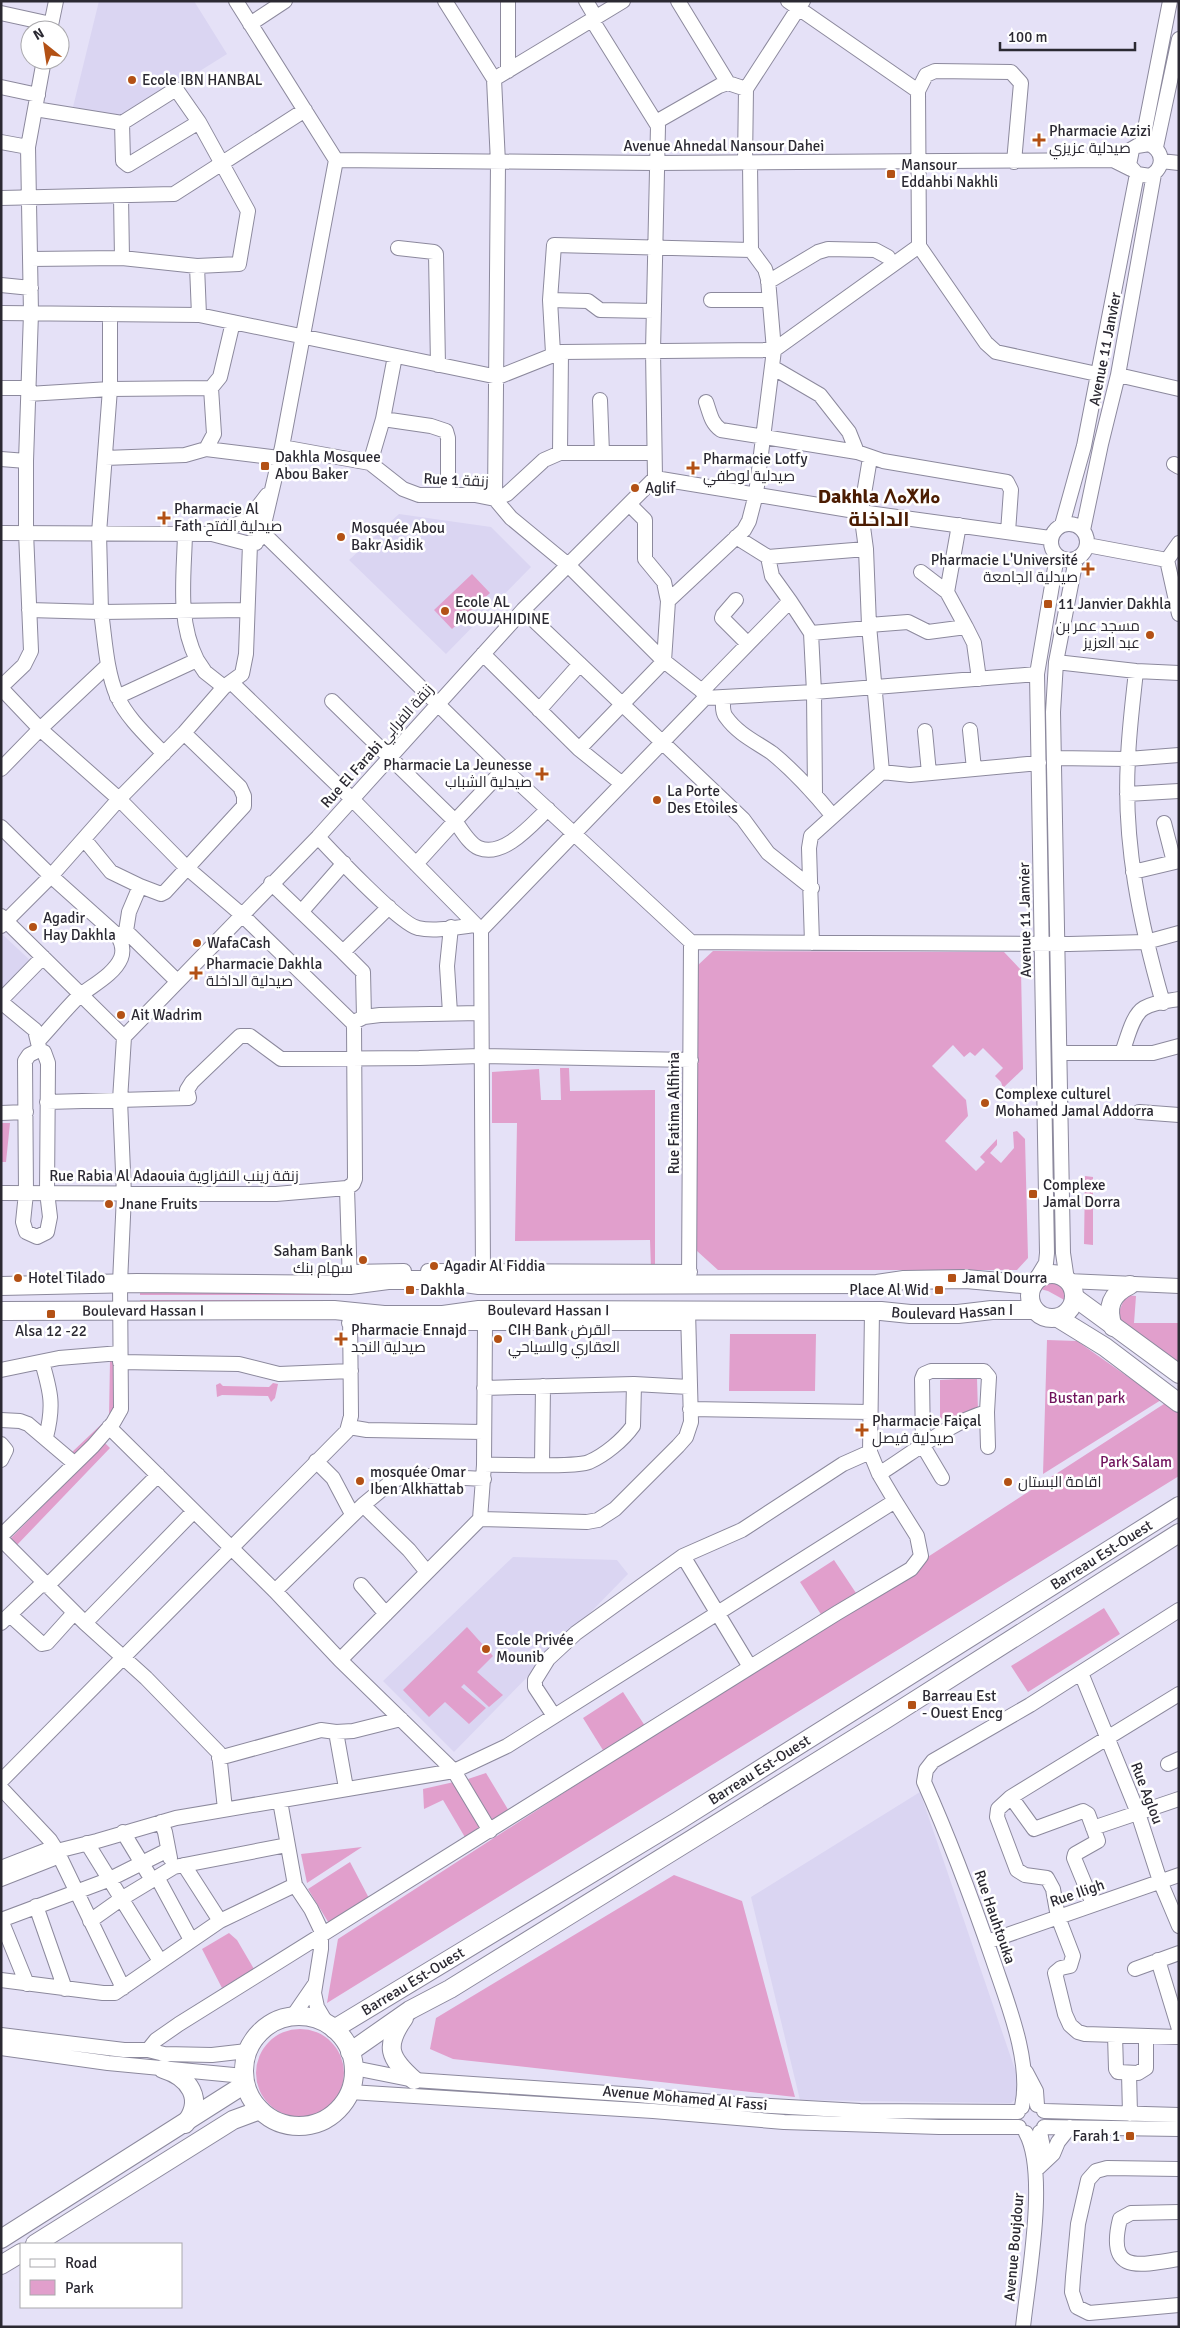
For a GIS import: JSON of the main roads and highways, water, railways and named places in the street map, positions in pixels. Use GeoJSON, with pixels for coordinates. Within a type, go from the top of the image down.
{"type":"FeatureCollection","features":[{"type":"Feature","properties":{"kind":"main road"},"geometry":{"type":"LineString","coordinates":[[1179,1374],[1113,1327],[1071,1288],[1051,1274],[1034,1283],[1030,1298],[1034,1310],[1044,1317],[1058,1318],[1105,1347],[1179,1403]]}},
{"type":"Feature","properties":{"kind":"main road","name":"Boulevard Hassan I"},"geometry":{"type":"LineString","coordinates":[[1,1286],[350,1278],[444,1280],[479,1285],[689,1279],[877,1284],[904,1280],[966,1279],[1034,1283]]}},
{"type":"Feature","properties":{"kind":"main road"},"geometry":{"type":"LineString","coordinates":[[1113,1327],[1109,1314],[1111,1302],[1117,1292],[1130,1285]]}},
{"type":"Feature","properties":{"kind":"main road"},"geometry":{"type":"LineString","coordinates":[[1058,1318],[1071,1308],[1071,1288]]}},
{"type":"Feature","properties":{"kind":"main road","name":"Boulevard Hassan I"},"geometry":{"type":"LineString","coordinates":[[1,1311],[120,1310],[349,1317],[451,1314],[479,1310],[688,1317],[872,1311],[958,1314],[992,1310],[1034,1310]]}},
{"type":"Feature","properties":{"kind":"main road","name":"Barreau Est-Ouest"},"geometry":{"type":"LineString","coordinates":[[331,2026],[678,1821],[1179,1506]]}},
{"type":"Feature","properties":{"kind":"main road","name":"Barreau Est-Ouest"},"geometry":{"type":"LineString","coordinates":[[352,2060],[410,2010],[450,1989],[1179,1533]]}},
{"type":"Feature","properties":{"kind":"main road"},"geometry":{"type":"LineString","coordinates":[[410,2010],[394,2033],[391,2048],[396,2062],[414,2080]]}},
{"type":"Feature","properties":{"kind":"main road"},"geometry":{"type":"LineString","coordinates":[[293,2016],[311,2017],[331,2026],[352,2060],[350,2092],[344,2102],[331,2116],[304,2126],[276,2121],[260,2110],[244,2080],[248,2051],[262,2030],[276,2021],[293,2016]]}},
{"type":"Feature","properties":{"kind":"main road"},"geometry":{"type":"LineString","coordinates":[[163,2069],[180,2076],[193,2092],[193,2108],[185,2124]]}},
{"type":"Feature","properties":{"kind":"main road"},"geometry":{"type":"LineString","coordinates":[[1,2239],[185,2124],[244,2080]]}},
{"type":"Feature","properties":{"kind":"main road"},"geometry":{"type":"LineString","coordinates":[[37,2243],[233,2120],[260,2110]]}},
{"type":"Feature","properties":{"kind":"main road"},"geometry":{"type":"LineString","coordinates":[[1,2265],[20,2254]]}},
{"type":"Feature","properties":{"kind":"place","name":"Ecole IBN HANBAL"},"geometry":{"type":"Point","coordinates":[132,80]}},
{"type":"Feature","properties":{"kind":"place","name":"Pharmacie Azizi صيدلية عزيزي"},"geometry":{"type":"Point","coordinates":[1039,140]}},
{"type":"Feature","properties":{"kind":"place","name":"Mansour Eddahbi Nakhli"},"geometry":{"type":"Point","coordinates":[891,174]}},
{"type":"Feature","properties":{"kind":"place","name":"Dakhla Mosquee Abou Baker"},"geometry":{"type":"Point","coordinates":[265,466]}},
{"type":"Feature","properties":{"kind":"place","name":"Pharmacie Lotfy صيدلية لوطفي"},"geometry":{"type":"Point","coordinates":[693,468]}},
{"type":"Feature","properties":{"kind":"place","name":"Aglif"},"geometry":{"type":"Point","coordinates":[635,488]}},
{"type":"Feature","properties":{"kind":"place","name":"Pharmacie Al Fath صيدلية الفتح"},"geometry":{"type":"Point","coordinates":[164,518]}},
{"type":"Feature","properties":{"kind":"place","name":"Mosquée Abou Bakr Asidik"},"geometry":{"type":"Point","coordinates":[341,537]}},
{"type":"Feature","properties":{"kind":"place","name":"Pharmacie L'Université صيدلية الجامعة"},"geometry":{"type":"Point","coordinates":[1088,569]}},
{"type":"Feature","properties":{"kind":"place","name":"11 Janvier Dakhla"},"geometry":{"type":"Point","coordinates":[1048,604]}},
{"type":"Feature","properties":{"kind":"place","name":"Ecole AL MOUJAHIDINE"},"geometry":{"type":"Point","coordinates":[445,611]}},
{"type":"Feature","properties":{"kind":"place","name":"مسجد عمر بن عبد العزيز"},"geometry":{"type":"Point","coordinates":[1150,635]}},
{"type":"Feature","properties":{"kind":"place","name":"Pharmacie La Jeunesse صيدلية الشباب"},"geometry":{"type":"Point","coordinates":[542,774]}},
{"type":"Feature","properties":{"kind":"place","name":"La Porte Des Etoiles"},"geometry":{"type":"Point","coordinates":[657,800]}},
{"type":"Feature","properties":{"kind":"place","name":"Agadir Hay Dakhla"},"geometry":{"type":"Point","coordinates":[33,927]}},
{"type":"Feature","properties":{"kind":"place","name":"WafaCash"},"geometry":{"type":"Point","coordinates":[197,943]}},
{"type":"Feature","properties":{"kind":"place","name":"Pharmacie Dakhla صيدلية الداخلة"},"geometry":{"type":"Point","coordinates":[196,973]}},
{"type":"Feature","properties":{"kind":"place","name":"Ait Wadrim"},"geometry":{"type":"Point","coordinates":[121,1015]}},
{"type":"Feature","properties":{"kind":"place","name":"Complexe culturel Mohamed Jamal Addorra"},"geometry":{"type":"Point","coordinates":[985,1103]}},
{"type":"Feature","properties":{"kind":"place","name":"Complexe Jamal Dorra"},"geometry":{"type":"Point","coordinates":[1033,1194]}},
{"type":"Feature","properties":{"kind":"place","name":"Jnane Fruits"},"geometry":{"type":"Point","coordinates":[109,1204]}},
{"type":"Feature","properties":{"kind":"place","name":"Saham Bank سهام بنك"},"geometry":{"type":"Point","coordinates":[363,1260]}},
{"type":"Feature","properties":{"kind":"place","name":"Agadir Al Fiddia"},"geometry":{"type":"Point","coordinates":[434,1266]}},
{"type":"Feature","properties":{"kind":"place","name":"Hotel Tilado"},"geometry":{"type":"Point","coordinates":[18,1278]}},
{"type":"Feature","properties":{"kind":"place","name":"Jamal Dourra"},"geometry":{"type":"Point","coordinates":[952,1278]}},
{"type":"Feature","properties":{"kind":"place","name":"Dakhla"},"geometry":{"type":"Point","coordinates":[410,1290]}},
{"type":"Feature","properties":{"kind":"place","name":"Place Al Wid"},"geometry":{"type":"Point","coordinates":[939,1290]}},
{"type":"Feature","properties":{"kind":"place","name":"Alsa 12 -22"},"geometry":{"type":"Point","coordinates":[51,1314]}},
{"type":"Feature","properties":{"kind":"place","name":"Pharmacie Ennajd صيدلية النجد"},"geometry":{"type":"Point","coordinates":[341,1339]}},
{"type":"Feature","properties":{"kind":"place","name":"CIH Bank القرض العقاري والسياحي"},"geometry":{"type":"Point","coordinates":[498,1339]}},
{"type":"Feature","properties":{"kind":"place","name":"Pharmacie Faiçal صيدلية فيصل"},"geometry":{"type":"Point","coordinates":[862,1430]}},
{"type":"Feature","properties":{"kind":"place","name":"mosquée Omar Iben Alkhattab"},"geometry":{"type":"Point","coordinates":[360,1481]}},
{"type":"Feature","properties":{"kind":"place","name":"اقامة البستان"},"geometry":{"type":"Point","coordinates":[1008,1482]}},
{"type":"Feature","properties":{"kind":"place","name":"Ecole Privée Mounib"},"geometry":{"type":"Point","coordinates":[486,1649]}},
{"type":"Feature","properties":{"kind":"place","name":"Barreau Est - Ouest Encg"},"geometry":{"type":"Point","coordinates":[912,1705]}},
{"type":"Feature","properties":{"kind":"place","name":"Farah 1"},"geometry":{"type":"Point","coordinates":[1130,2136]}},
{"type":"Feature","properties":{"kind":"district","name":"Dakhla ⴷⴰⵅⵍⴰ الداخلة"},"geometry":{"type":"Point","coordinates":[879,508]}},
{"type":"Feature","properties":{"kind":"park label","name":"Bustan park"},"geometry":{"type":"Point","coordinates":[1087,1398]}},
{"type":"Feature","properties":{"kind":"park label","name":"Park Salam"},"geometry":{"type":"Point","coordinates":[1136,1462]}}]}
